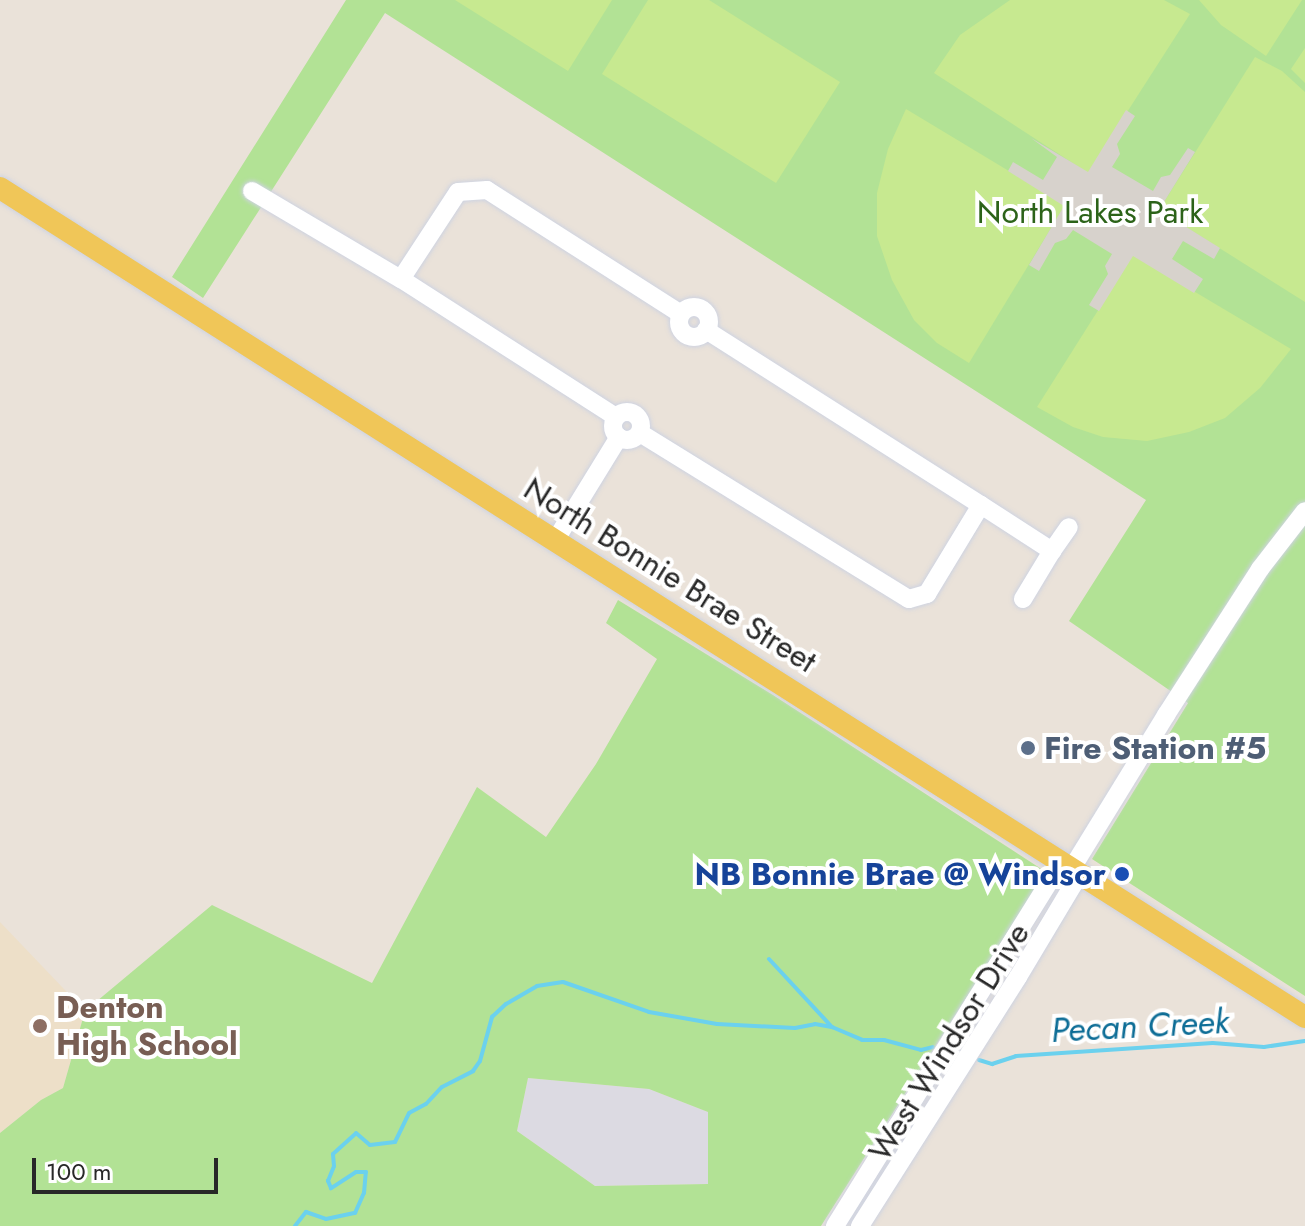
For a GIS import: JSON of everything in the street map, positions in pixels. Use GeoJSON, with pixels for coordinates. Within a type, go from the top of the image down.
{"type":"FeatureCollection","features":[{"type":"Feature","properties":{"kind":"main road","name":"North Bonnie Brae Street"},"geometry":{"type":"LineString","coordinates":[[0,188],[1305,1017]]}},
{"type":"Feature","properties":{"kind":"street"},"geometry":{"type":"LineString","coordinates":[[401,279],[458,192],[487,190],[681,314],[680,328],[686,335],[699,336],[706,330],[1052,551]]}},
{"type":"Feature","properties":{"kind":"street"},"geometry":{"type":"LineString","coordinates":[[252,191],[401,279],[616,417]]}},
{"type":"Feature","properties":{"kind":"street"},"geometry":{"type":"LineString","coordinates":[[624,412],[637,415],[641,423],[640,433],[632,439],[619,437],[613,430],[616,417],[624,412]]}},
{"type":"Feature","properties":{"kind":"street"},"geometry":{"type":"LineString","coordinates":[[640,433],[909,599],[927,594],[981,505]]}},
{"type":"Feature","properties":{"kind":"street"},"geometry":{"type":"LineString","coordinates":[[555,541],[619,437]]}},
{"type":"Feature","properties":{"kind":"street","name":"West Windsor Drive"},"geometry":{"type":"LineString","coordinates":[[835,1226],[1052,877],[1072,868],[1260,569],[1305,511]]}},
{"type":"Feature","properties":{"kind":"street"},"geometry":{"type":"LineString","coordinates":[[1023,599],[1069,527]]}},
{"type":"Feature","properties":{"kind":"street","name":"West Windsor Drive"},"geometry":{"type":"LineString","coordinates":[[860,1226],[1073,885],[1072,868]]}},
{"type":"Feature","properties":{"kind":"shaded area"},"geometry":{"type":"Polygon","coordinates":[[[1126,110],[1135,116],[1117,144],[1120,154],[1112,167],[1153,191],[1161,177],[1170,175],[1188,148],[1195,152],[1159,210],[1220,248],[1214,259],[1183,241],[1172,259],[1203,279],[1194,293],[1133,256],[1099,311],[1089,305],[1108,274],[1105,266],[1112,254],[1073,230],[1066,239],[1055,243],[1039,271],[1029,265],[1064,206],[1008,171],[1013,162],[1043,180],[1057,157],[1031,138],[1088,172],[1126,110]]]}},
{"type":"Feature","properties":{"kind":"shaded area","name":"Denton High School"},"geometry":{"type":"Polygon","coordinates":[[[0,922],[85,1011],[63,1088],[41,1100],[0,1133],[0,922]]]}},
{"type":"Feature","properties":{"kind":"shaded area"},"geometry":{"type":"Polygon","coordinates":[[[528,1078],[649,1089],[708,1112],[708,1184],[595,1186],[517,1131],[528,1078]]]}},
{"type":"Feature","properties":{"kind":"green space","name":"North Lakes Park"},"geometry":{"type":"Polygon","coordinates":[[[346,0],[1305,0],[1305,996],[1092,859],[1188,703],[1069,621],[1146,500],[385,13],[203,298],[172,277],[346,0]]]}},
{"type":"Feature","properties":{"kind":"green space"},"geometry":{"type":"Polygon","coordinates":[[[455,0],[612,0],[568,71],[455,0]]]}},
{"type":"Feature","properties":{"kind":"green space"},"geometry":{"type":"Polygon","coordinates":[[[648,0],[709,0],[840,82],[776,183],[602,74],[648,0]]]}},
{"type":"Feature","properties":{"kind":"green space"},"geometry":{"type":"Polygon","coordinates":[[[1010,0],[1164,0],[1190,14],[1088,173],[934,73],[960,35],[1010,0]]]}},
{"type":"Feature","properties":{"kind":"green space"},"geometry":{"type":"Polygon","coordinates":[[[1199,0],[1302,0],[1266,56],[1221,25],[1199,0]]]}},
{"type":"Feature","properties":{"kind":"green space"},"geometry":{"type":"Polygon","coordinates":[[[1305,48],[1305,83],[1291,69],[1305,48]]]}},
{"type":"Feature","properties":{"kind":"green space"},"geometry":{"type":"Polygon","coordinates":[[[1255,57],[1282,71],[1305,92],[1305,302],[1159,210],[1255,57]]]}},
{"type":"Feature","properties":{"kind":"green space"},"geometry":{"type":"Polygon","coordinates":[[[906,109],[1065,205],[969,363],[937,343],[914,320],[892,280],[877,236],[877,193],[888,149],[906,109]]]}},
{"type":"Feature","properties":{"kind":"green space"},"geometry":{"type":"Polygon","coordinates":[[[1133,255],[1291,349],[1260,388],[1225,418],[1189,432],[1147,441],[1103,437],[1073,427],[1037,407],[1133,255]]]}},
{"type":"Feature","properties":{"kind":"green space"},"geometry":{"type":"Polygon","coordinates":[[[618,600],[773,695],[1046,872],[821,1226],[0,1226],[0,1133],[41,1100],[63,1088],[85,1011],[212,905],[372,983],[477,787],[546,837],[596,764],[657,659],[606,623],[618,600]],[[528,1078],[517,1131],[595,1186],[708,1184],[708,1112],[649,1089],[528,1078]]]}},
{"type":"Feature","properties":{"kind":"waterway","name":"Pecan Creek"},"geometry":{"type":"LineString","coordinates":[[769,959],[832,1027],[862,1040],[884,1040],[921,1050],[933,1047]]}},
{"type":"Feature","properties":{"kind":"waterway"},"geometry":{"type":"LineString","coordinates":[[295,1226],[306,1212],[326,1219],[355,1213],[364,1193],[366,1172],[356,1172],[331,1188],[328,1181],[334,1166],[333,1154],[356,1133],[370,1145],[395,1142],[409,1113],[426,1104],[442,1087],[473,1071],[480,1061],[492,1017],[506,1004],[537,986],[563,982],[649,1012],[717,1024],[795,1028],[815,1024],[832,1027]]}},
{"type":"Feature","properties":{"kind":"waterway","name":"Pecan Creek"},"geometry":{"type":"LineString","coordinates":[[979,1060],[992,1064],[1016,1056],[1213,1043],[1264,1047],[1305,1041]]}},
{"type":"Feature","properties":{"kind":"place","name":"Fire Station #5"},"geometry":{"type":"Point","coordinates":[1028,748]}},
{"type":"Feature","properties":{"kind":"place","name":"NB Bonnie Brae @ Windsor"},"geometry":{"type":"Point","coordinates":[1122,874]}},
{"type":"Feature","properties":{"kind":"place","name":"Denton High School"},"geometry":{"type":"Point","coordinates":[40,1026]}}]}
